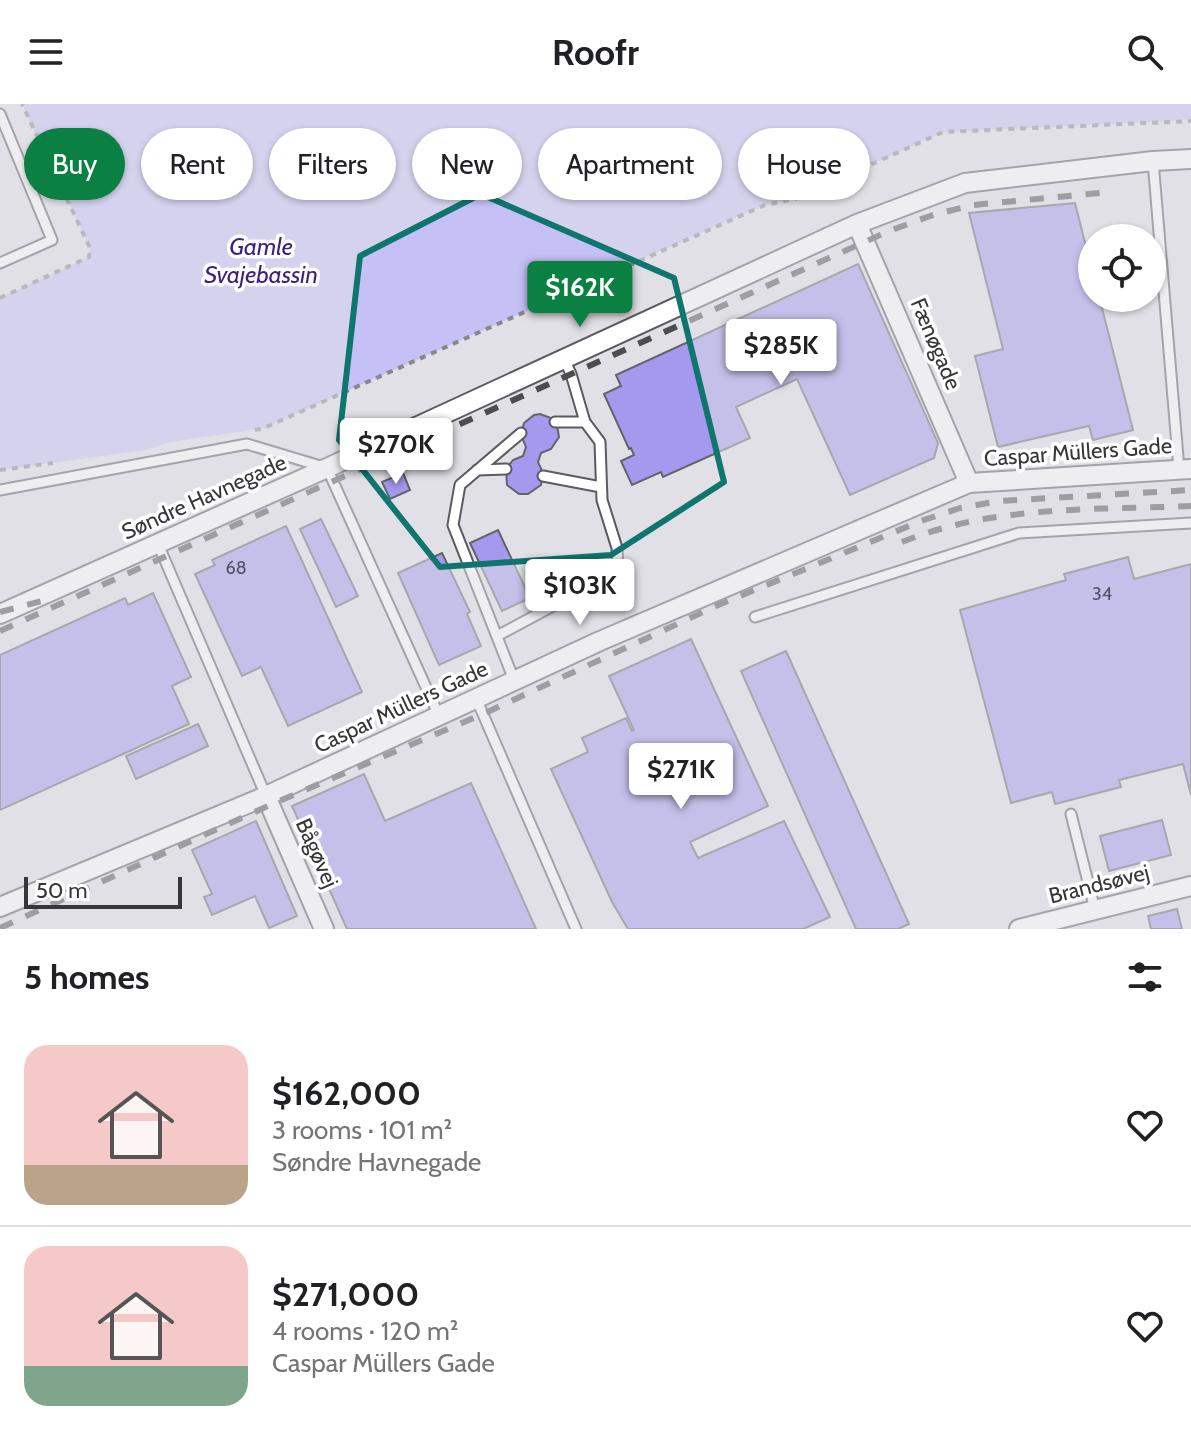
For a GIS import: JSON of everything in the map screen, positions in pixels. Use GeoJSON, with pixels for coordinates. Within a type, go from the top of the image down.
{"type":"FeatureCollection","features":[{"type":"Feature","properties":{"kind":"street","name":"Søndre Havnegade"},"geometry":{"type":"LineString","coordinates":[[0,614],[327,468],[857,224],[965,183],[1191,159]]}},
{"type":"Feature","properties":{"kind":"street","name":"Fænøgade"},"geometry":{"type":"LineString","coordinates":[[857,224],[969,483]]}},
{"type":"Feature","properties":{"kind":"street","name":"Caspar Müllers Gade"},"geometry":{"type":"LineString","coordinates":[[0,907],[266,796],[600,641],[969,483],[1185,469]]}},
{"type":"Feature","properties":{"kind":"street","name":"Bågøvej"},"geometry":{"type":"LineString","coordinates":[[266,796],[324,929]]}},
{"type":"Feature","properties":{"kind":"street","name":"Brandsøvej"},"geometry":{"type":"LineString","coordinates":[[1019,929],[1191,886]]}},
{"type":"Feature","properties":{"kind":"lane"},"geometry":{"type":"LineString","coordinates":[[0,114],[52,240],[0,263]]}},
{"type":"Feature","properties":{"kind":"lane"},"geometry":{"type":"LineString","coordinates":[[1153,161],[1185,469]]}},
{"type":"Feature","properties":{"kind":"lane"},"geometry":{"type":"LineString","coordinates":[[497,636],[618,571],[617,548],[602,500],[600,442],[585,422],[564,359]]}},
{"type":"Feature","properties":{"kind":"lane"},"geometry":{"type":"LineString","coordinates":[[555,422],[585,422]]}},
{"type":"Feature","properties":{"kind":"lane"},"geometry":{"type":"LineString","coordinates":[[514,680],[453,525],[460,485],[521,433]]}},
{"type":"Feature","properties":{"kind":"lane"},"geometry":{"type":"LineString","coordinates":[[0,490],[247,444],[327,468],[439,716]]}},
{"type":"Feature","properties":{"kind":"lane"},"geometry":{"type":"LineString","coordinates":[[477,470],[506,469]]}},
{"type":"Feature","properties":{"kind":"lane"},"geometry":{"type":"LineString","coordinates":[[543,476],[601,487]]}},
{"type":"Feature","properties":{"kind":"lane"},"geometry":{"type":"LineString","coordinates":[[755,617],[1019,533],[1191,523]]}},
{"type":"Feature","properties":{"kind":"lane"},"geometry":{"type":"LineString","coordinates":[[158,544],[266,796]]}},
{"type":"Feature","properties":{"kind":"lane"},"geometry":{"type":"LineString","coordinates":[[476,698],[576,929]]}},
{"type":"Feature","properties":{"kind":"lane"},"geometry":{"type":"LineString","coordinates":[[1071,814],[1095,910]]}},
{"type":"Feature","properties":{"kind":"path"},"geometry":{"type":"LineString","coordinates":[[249,431],[264,428],[750,211],[795,199],[943,132],[1191,121]]}},
{"type":"Feature","properties":{"kind":"path"},"geometry":{"type":"LineString","coordinates":[[0,470],[58,462]]}},
{"type":"Feature","properties":{"kind":"highlighted area"},"geometry":{"type":"Polygon","coordinates":[[[481,194],[674,278],[724,482],[611,555],[440,567],[339,440],[360,256],[481,194]]]}},
{"type":"Feature","properties":{"kind":"water","name":"Gamle Svajebassin"},"geometry":{"type":"Polygon","coordinates":[[[22,104],[1191,104],[1191,120],[943,132],[870,165],[870,128],[738,128],[738,200],[790,200],[764,205],[264,428],[170,442],[146,450],[0,470],[0,298],[89,257],[90,248],[67,200],[125,200],[125,128],[33,128],[22,104]]]}},
{"type":"Feature","properties":{"kind":"building"},"geometry":{"type":"Polygon","coordinates":[[[1075,203],[1080,224],[1078,312],[1103,312],[1133,430],[1093,440],[1089,426],[998,447],[975,356],[1003,349],[969,213],[1075,203]]]}},
{"type":"Feature","properties":{"kind":"building"},"geometry":{"type":"Polygon","coordinates":[[[858,264],[938,443],[934,458],[850,495],[797,379],[736,407],[750,438],[663,477],[661,472],[632,485],[621,461],[634,455],[604,394],[621,386],[616,375],[858,264]]]}},
{"type":"Feature","properties":{"kind":"building"},"geometry":{"type":"Polygon","coordinates":[[[540,414],[551,418],[557,425],[559,437],[551,449],[541,453],[538,462],[543,473],[541,485],[528,494],[519,494],[507,485],[506,469],[513,460],[523,456],[526,447],[521,435],[524,423],[540,414]]]}},
{"type":"Feature","properties":{"kind":"building"},"geometry":{"type":"Polygon","coordinates":[[[403,473],[410,490],[390,499],[382,482],[403,473]]]}},
{"type":"Feature","properties":{"kind":"building"},"geometry":{"type":"Polygon","coordinates":[[[321,519],[358,596],[336,607],[300,529],[321,519]]]}},
{"type":"Feature","properties":{"kind":"building"},"geometry":{"type":"Polygon","coordinates":[[[286,526],[362,692],[288,726],[261,667],[242,676],[195,574],[215,565],[212,560],[286,526]]]}},
{"type":"Feature","properties":{"kind":"building"},"geometry":{"type":"Polygon","coordinates":[[[498,530],[530,598],[502,611],[470,543],[498,530]]]}},
{"type":"Feature","properties":{"kind":"building"},"geometry":{"type":"Polygon","coordinates":[[[442,553],[470,612],[467,614],[481,646],[439,665],[398,573],[442,553]]]}},
{"type":"Feature","properties":{"kind":"building"},"geometry":{"type":"Polygon","coordinates":[[[1128,557],[1134,579],[1191,564],[1191,795],[1183,764],[1119,780],[1121,787],[1055,804],[1052,792],[1011,803],[960,610],[1066,580],[1064,574],[1128,557]]]}},
{"type":"Feature","properties":{"kind":"building"},"geometry":{"type":"Polygon","coordinates":[[[153,593],[191,677],[172,686],[189,724],[0,810],[0,655],[125,598],[128,605],[153,593]]]}},
{"type":"Feature","properties":{"kind":"building"},"geometry":{"type":"Polygon","coordinates":[[[691,639],[768,806],[690,842],[698,858],[784,821],[830,917],[803,929],[628,929],[612,902],[551,769],[588,752],[582,738],[626,718],[634,730],[609,676],[691,639]]]}},
{"type":"Feature","properties":{"kind":"building"},"geometry":{"type":"Polygon","coordinates":[[[786,651],[909,924],[898,929],[856,929],[741,671],[786,651]]]}},
{"type":"Feature","properties":{"kind":"building"},"geometry":{"type":"Polygon","coordinates":[[[198,724],[208,746],[136,779],[126,756],[198,724]]]}},
{"type":"Feature","properties":{"kind":"building"},"geometry":{"type":"Polygon","coordinates":[[[364,774],[385,821],[471,783],[536,929],[347,929],[292,806],[364,774]]]}},
{"type":"Feature","properties":{"kind":"building"},"geometry":{"type":"Polygon","coordinates":[[[1162,820],[1171,855],[1109,871],[1100,836],[1162,820]]]}},
{"type":"Feature","properties":{"kind":"building"},"geometry":{"type":"Polygon","coordinates":[[[256,821],[297,916],[269,928],[255,896],[212,915],[204,897],[212,894],[192,850],[256,821]]]}},
{"type":"Feature","properties":{"kind":"building"},"geometry":{"type":"Polygon","coordinates":[[[1177,909],[1182,929],[1151,929],[1148,916],[1177,909]]]}},
{"type":"Feature","properties":{"kind":"railway"},"geometry":{"type":"LineString","coordinates":[[0,631],[889,231],[973,205],[1100,193]]}},
{"type":"Feature","properties":{"kind":"railway"},"geometry":{"type":"LineString","coordinates":[[0,928],[270,805],[483,714],[716,606],[921,521],[960,508],[999,501],[1191,490]]}},
{"type":"Feature","properties":{"kind":"railway"},"geometry":{"type":"LineString","coordinates":[[902,542],[972,521],[1008,515],[1081,509],[1191,506]]}},
{"type":"Feature","properties":{"kind":"railway"},"geometry":{"type":"LineString","coordinates":[[0,612],[50,599]]}}]}
